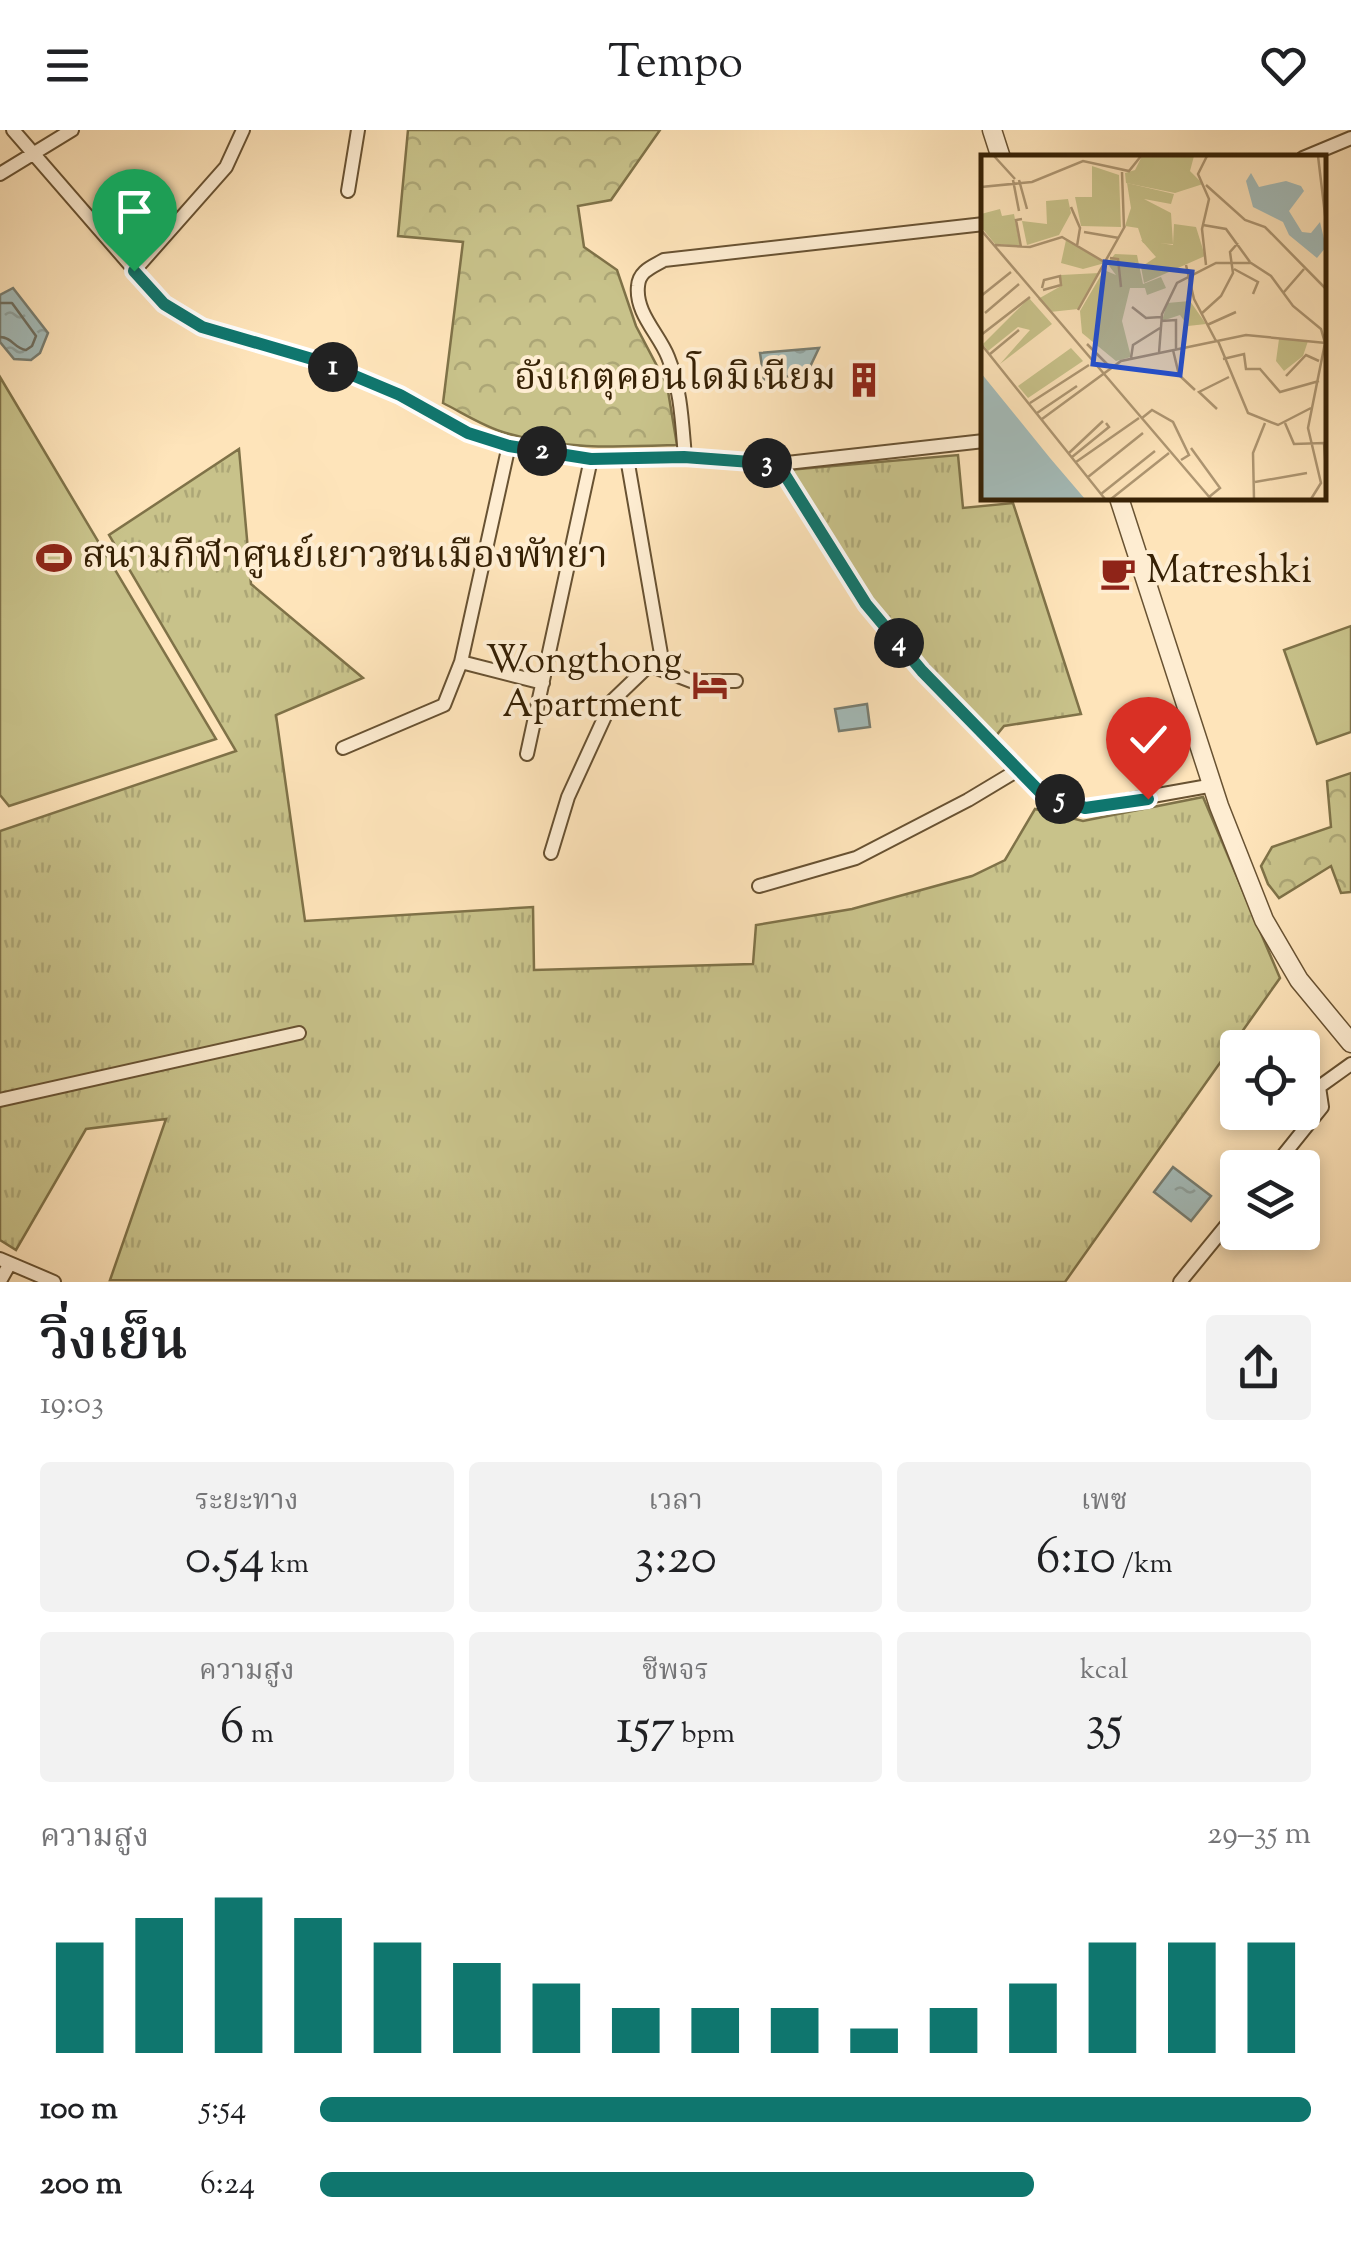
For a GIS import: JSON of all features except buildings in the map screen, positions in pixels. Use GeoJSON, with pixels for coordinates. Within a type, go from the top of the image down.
{"type":"FeatureCollection","features":[{"type":"Feature","properties":{"kind":"street"},"geometry":{"type":"LineString","coordinates":[[13,130],[164,304],[202,327],[319,361],[400,395],[468,433],[509,446],[591,459],[684,457],[778,464],[981,441]]}},
{"type":"Feature","properties":{"kind":"street"},"geometry":{"type":"LineString","coordinates":[[0,174],[72,130]]}},
{"type":"Feature","properties":{"kind":"street"},"geometry":{"type":"LineString","coordinates":[[134,271],[226,167],[242,130]]}},
{"type":"Feature","properties":{"kind":"street"},"geometry":{"type":"LineString","coordinates":[[348,191],[358,130]]}},
{"type":"Feature","properties":{"kind":"street"},"geometry":{"type":"LineString","coordinates":[[992,130],[1000,155]]}},
{"type":"Feature","properties":{"kind":"street"},"geometry":{"type":"LineString","coordinates":[[1310,155],[1351,138]]}},
{"type":"Feature","properties":{"kind":"street"},"geometry":{"type":"LineString","coordinates":[[684,457],[679,392],[668,355],[638,300],[637,282],[644,271],[664,260],[981,224]]}},
{"type":"Feature","properties":{"kind":"street"},"geometry":{"type":"LineString","coordinates":[[343,748],[444,705],[460,662],[509,446]]}},
{"type":"Feature","properties":{"kind":"street"},"geometry":{"type":"LineString","coordinates":[[551,854],[568,797],[612,700],[662,654],[627,458]]}},
{"type":"Feature","properties":{"kind":"street"},"geometry":{"type":"LineString","coordinates":[[527,754],[591,459]]}},
{"type":"Feature","properties":{"kind":"street"},"geometry":{"type":"LineString","coordinates":[[778,464],[866,604],[922,671],[1040,792],[1085,808],[1214,785]]}},
{"type":"Feature","properties":{"kind":"street"},"geometry":{"type":"LineString","coordinates":[[1120,500],[1219,806],[1264,920],[1299,980],[1351,1043]]}},
{"type":"Feature","properties":{"kind":"street"},"geometry":{"type":"LineString","coordinates":[[460,662],[542,683]]}},
{"type":"Feature","properties":{"kind":"street"},"geometry":{"type":"LineString","coordinates":[[649,665],[690,681],[736,681]]}},
{"type":"Feature","properties":{"kind":"street"},"geometry":{"type":"LineString","coordinates":[[760,886],[856,858],[1018,770]]}},
{"type":"Feature","properties":{"kind":"street"},"geometry":{"type":"LineString","coordinates":[[0,1100],[298,1033]]}},
{"type":"Feature","properties":{"kind":"street"},"geometry":{"type":"LineString","coordinates":[[1287,1150],[1322,1107],[1320,1087],[1351,1064]]}},
{"type":"Feature","properties":{"kind":"street"},"geometry":{"type":"LineString","coordinates":[[1180,1282],[1220,1233]]}},
{"type":"Feature","properties":{"kind":"street"},"geometry":{"type":"LineString","coordinates":[[0,1281],[4,1262],[54,1282]]}},
{"type":"Feature","properties":{"kind":"green space"},"geometry":{"type":"Polygon","coordinates":[[[408,130],[660,130],[611,200],[578,206],[584,247],[617,270],[636,326],[667,385],[677,445],[548,442],[498,430],[443,403],[463,242],[398,236],[408,130]]]}},
{"type":"Feature","properties":{"kind":"green space","name":"สนามกีฬาศูนย์เยาวชนเมืองพัทยา"},"geometry":{"type":"Polygon","coordinates":[[[0,377],[216,739],[9,806],[0,795],[0,377]]]}},
{"type":"Feature","properties":{"kind":"green space"},"geometry":{"type":"Polygon","coordinates":[[[239,449],[251,584],[363,678],[276,715],[305,921],[533,907],[534,970],[753,964],[756,925],[852,909],[972,876],[1005,860],[1035,809],[1083,821],[1203,797],[1280,978],[1243,1030],[1220,1030],[1220,1063],[1065,1282],[110,1280],[166,1119],[86,1129],[16,1250],[0,1240],[0,831],[236,751],[109,535],[239,449]]]}},
{"type":"Feature","properties":{"kind":"green space"},"geometry":{"type":"Polygon","coordinates":[[[958,455],[963,508],[1013,503],[1081,714],[1004,726],[995,737],[875,607],[788,470],[958,455]]]}},
{"type":"Feature","properties":{"kind":"green space"},"geometry":{"type":"Polygon","coordinates":[[[1351,626],[1351,732],[1317,744],[1284,650],[1351,626]]]}},
{"type":"Feature","properties":{"kind":"green space"},"geometry":{"type":"Polygon","coordinates":[[[1351,773],[1351,892],[1341,893],[1331,866],[1279,898],[1261,866],[1272,847],[1331,827],[1327,781],[1351,773]]]}},
{"type":"Feature","properties":{"kind":"water"},"geometry":{"type":"Polygon","coordinates":[[[13,288],[48,333],[40,353],[31,360],[14,359],[0,342],[0,295],[13,288]]]}},
{"type":"Feature","properties":{"kind":"water"},"geometry":{"type":"Polygon","coordinates":[[[819,348],[807,373],[764,380],[760,353],[819,348]]]}},
{"type":"Feature","properties":{"kind":"water"},"geometry":{"type":"Polygon","coordinates":[[[867,704],[870,727],[839,731],[835,709],[867,704]]]}},
{"type":"Feature","properties":{"kind":"water"},"geometry":{"type":"Polygon","coordinates":[[[1173,1167],[1211,1196],[1191,1221],[1154,1192],[1173,1167]]]}},
{"type":"Feature","properties":{"kind":"place","name":"อังเกตุคอนโดมิเนียม"},"geometry":{"type":"Point","coordinates":[864,380]}},
{"type":"Feature","properties":{"kind":"place","name":"สนามกีฬาศูนย์เยาวชนเมืองพัทยา"},"geometry":{"type":"Point","coordinates":[54,558]}},
{"type":"Feature","properties":{"kind":"place","name":"Matreshki"},"geometry":{"type":"Point","coordinates":[1118,573]}},
{"type":"Feature","properties":{"kind":"place","name":"Wongthong Apartment"},"geometry":{"type":"Point","coordinates":[710,685]}},
{"type":"Feature","properties":{"kind":"route"},"geometry":{"type":"LineString","coordinates":[[134,271],[164,304],[202,327],[319,361],[400,395],[468,433],[509,446],[591,459],[684,457],[778,464],[866,604],[922,671],[1040,792],[1085,808],[1148,799]]}}]}
